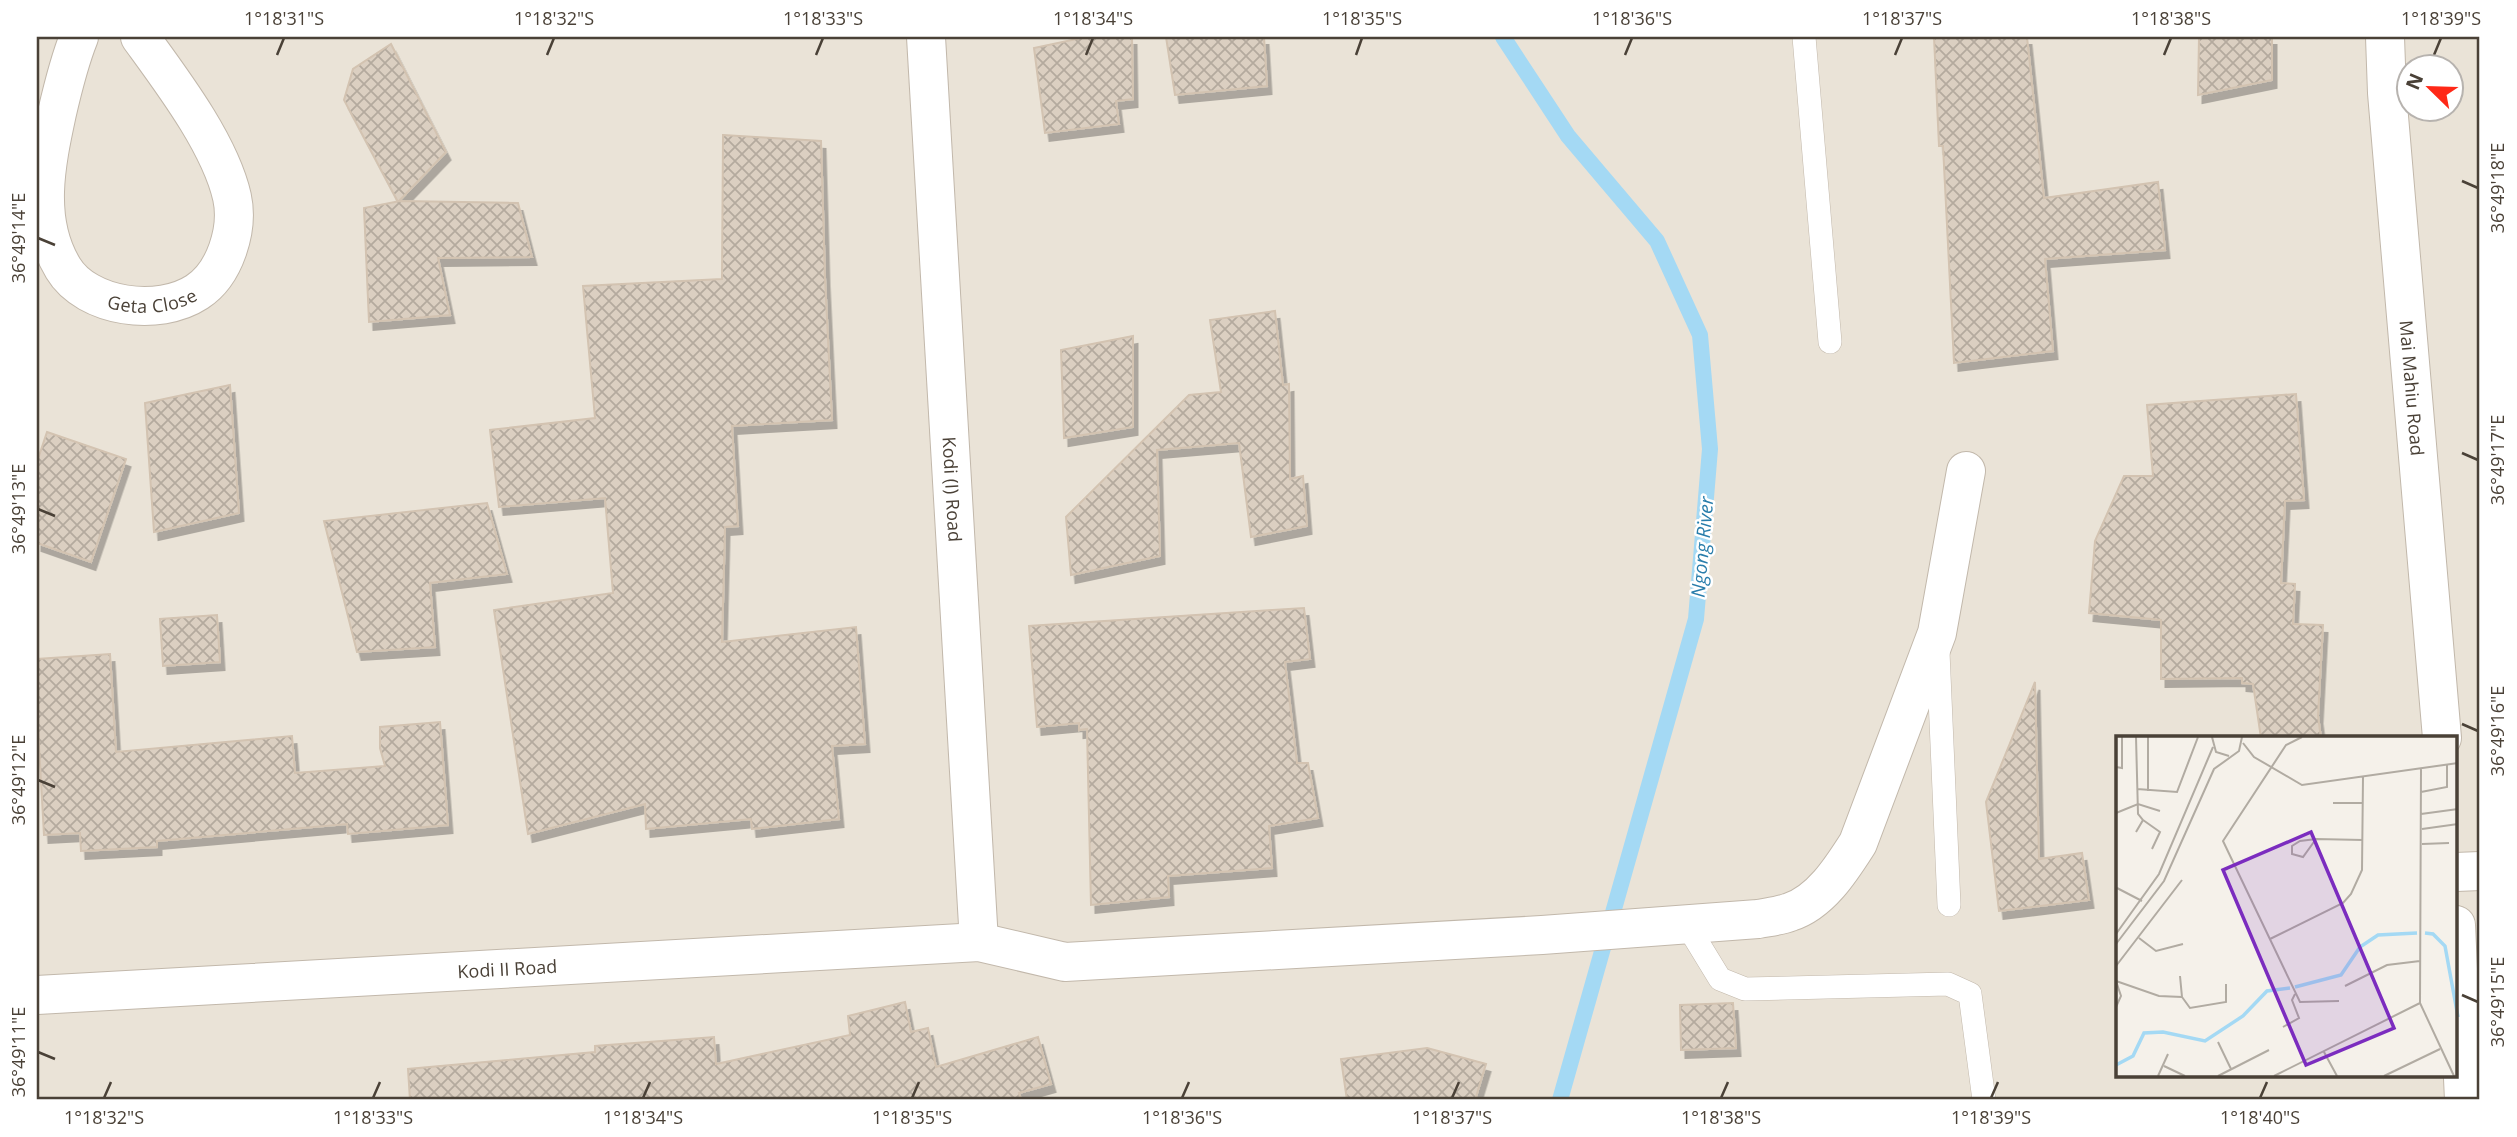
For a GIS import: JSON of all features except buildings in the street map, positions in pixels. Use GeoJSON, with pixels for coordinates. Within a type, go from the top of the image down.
{"type":"FeatureCollection","features":[{"type":"Feature","properties":{"kind":"street","name":"Geta Close"},"geometry":{"type":"LineString","coordinates":[[79,37],[69,63],[46,162],[44,212],[51,242],[64,270],[77,283],[104,300],[127,306],[148,306],[178,300],[198,292],[215,273],[229,248],[234,223],[232,199],[221,166],[178,91],[140,37]]}},
{"type":"Feature","properties":{"kind":"street","name":"Kodi (I) Road"},"geometry":{"type":"LineString","coordinates":[[926,37],[979,942]]}},
{"type":"Feature","properties":{"kind":"street","name":"Mai Mahiu Road"},"geometry":{"type":"LineString","coordinates":[[2385,37],[2442,736]]}},
{"type":"Feature","properties":{"kind":"street","name":"Kodi II Road"},"geometry":{"type":"LineString","coordinates":[[37,995],[979,942],[1065,962],[1542,935],[1758,919],[1792,912],[1817,895],[1839,872],[1858,843],[1937,633],[1966,471]]}},
{"type":"Feature","properties":{"kind":"street"},"geometry":{"type":"LineString","coordinates":[[2458,873],[2480,871]]}},
{"type":"Feature","properties":{"kind":"street"},"geometry":{"type":"LineString","coordinates":[[2458,969],[2464,1100]]}},
{"type":"Feature","properties":{"kind":"lane"},"geometry":{"type":"LineString","coordinates":[[1804,37],[1830,342]]}},
{"type":"Feature","properties":{"kind":"lane"},"geometry":{"type":"LineString","coordinates":[[1937,633],[1949,905]]}},
{"type":"Feature","properties":{"kind":"lane"},"geometry":{"type":"LineString","coordinates":[[1670,926],[1720,979],[1745,989],[1948,984],[1970,994],[1984,1100]]}},
{"type":"Feature","properties":{"kind":"shaded area"},"geometry":{"type":"Polygon","coordinates":[[[37,37],[2480,37],[2480,1100],[37,1100],[37,37]]]}},
{"type":"Feature","properties":{"kind":"waterway","name":"Ngong River"},"geometry":{"type":"LineString","coordinates":[[1503,37],[1568,136],[1657,241],[1700,335],[1710,449],[1696,619],[1560,1100]]}}]}
